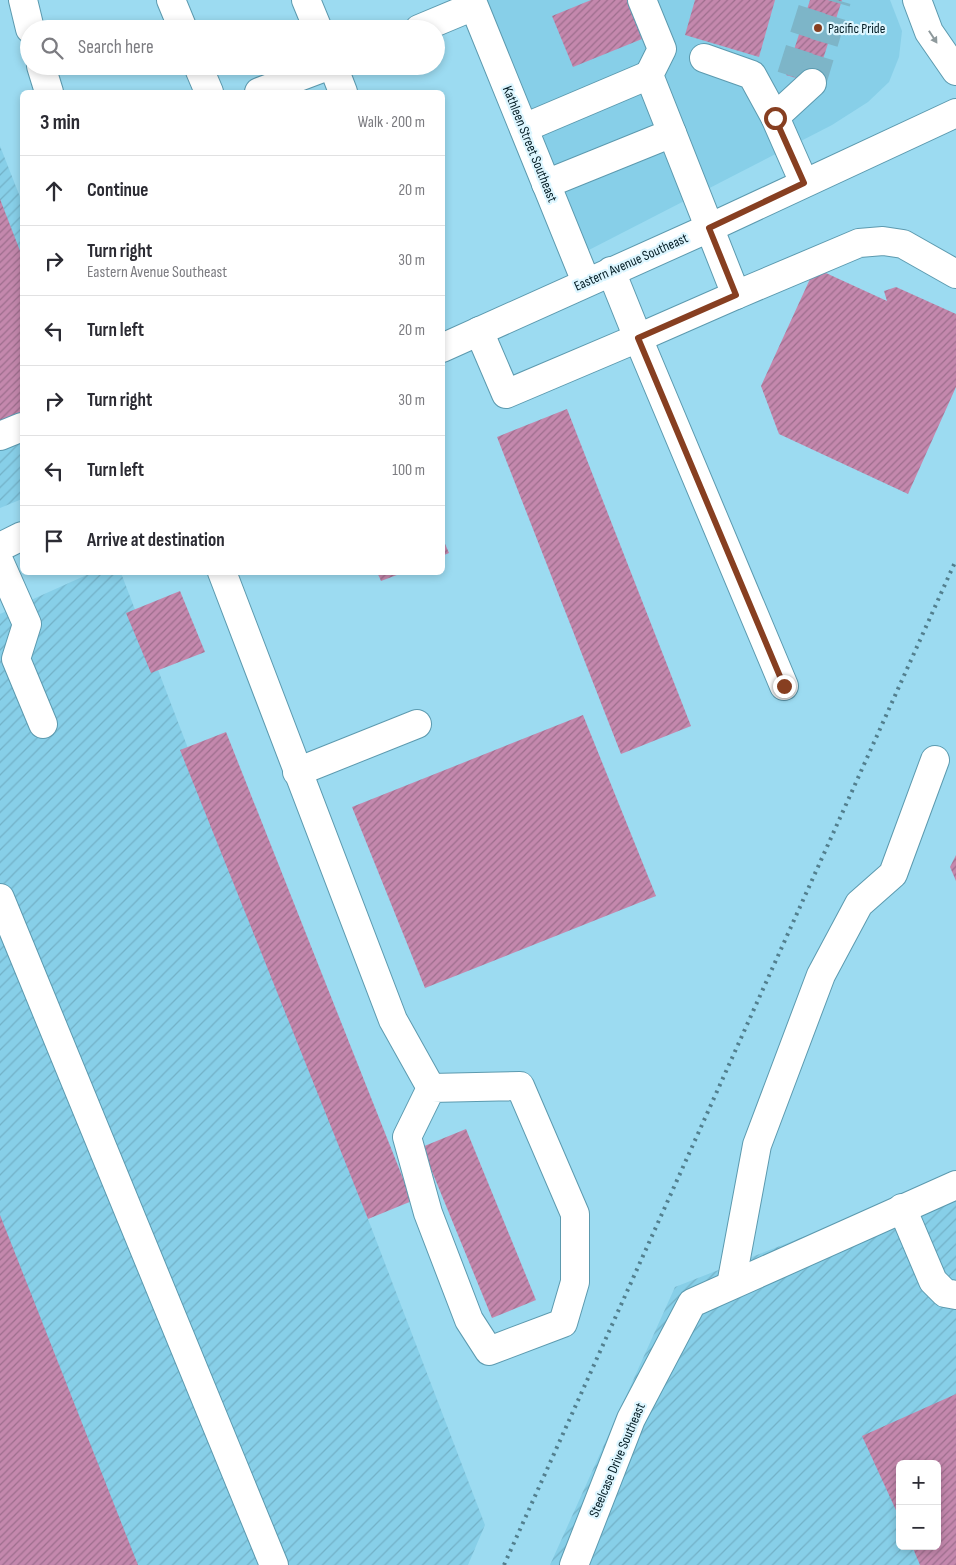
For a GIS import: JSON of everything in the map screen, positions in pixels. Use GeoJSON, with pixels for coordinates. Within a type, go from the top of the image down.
{"type":"FeatureCollection","features":[{"type":"Feature","properties":{"kind":"street"},"geometry":{"type":"LineString","coordinates":[[23,0],[28,20]]}},
{"type":"Feature","properties":{"kind":"street"},"geometry":{"type":"LineString","coordinates":[[171,0],[179,20]]}},
{"type":"Feature","properties":{"kind":"street"},"geometry":{"type":"LineString","coordinates":[[306,0],[314,20]]}},
{"type":"Feature","properties":{"kind":"street"},"geometry":{"type":"LineString","coordinates":[[524,128],[649,75],[662,49],[642,0]]}},
{"type":"Feature","properties":{"kind":"street"},"geometry":{"type":"LineString","coordinates":[[917,0],[930,32],[956,71]]}},
{"type":"Feature","properties":{"kind":"street","name":"Kathleen Street Southeast"},"geometry":{"type":"LineString","coordinates":[[441,20],[474,6],[586,282]]}},
{"type":"Feature","properties":{"kind":"street"},"geometry":{"type":"LineString","coordinates":[[704,58],[752,75],[775,118],[804,183]]}},
{"type":"Feature","properties":{"kind":"street"},"geometry":{"type":"LineString","coordinates":[[44,75],[48,90]]}},
{"type":"Feature","properties":{"kind":"street"},"geometry":{"type":"LineString","coordinates":[[202,75],[208,90]]}},
{"type":"Feature","properties":{"kind":"street"},"geometry":{"type":"LineString","coordinates":[[264,90],[304,75]]}},
{"type":"Feature","properties":{"kind":"street"},"geometry":{"type":"LineString","coordinates":[[336,75],[342,90]]}},
{"type":"Feature","properties":{"kind":"street"},"geometry":{"type":"LineString","coordinates":[[649,75],[736,295]]}},
{"type":"Feature","properties":{"kind":"street"},"geometry":{"type":"LineString","coordinates":[[775,118],[801,80]]}},
{"type":"Feature","properties":{"kind":"street","name":"Eastern Avenue Southeast"},"geometry":{"type":"LineString","coordinates":[[445,347],[709,228],[956,113]]}},
{"type":"Feature","properties":{"kind":"street"},"geometry":{"type":"LineString","coordinates":[[546,184],[672,133]]}},
{"type":"Feature","properties":{"kind":"street"},"geometry":{"type":"LineString","coordinates":[[479,330],[506,394],[859,243],[883,241],[903,244],[956,274]]}},
{"type":"Feature","properties":{"kind":"street"},"geometry":{"type":"LineString","coordinates":[[611,271],[784,686]]}},
{"type":"Feature","properties":{"kind":"street"},"geometry":{"type":"LineString","coordinates":[[0,436],[20,429]]}},
{"type":"Feature","properties":{"kind":"street"},"geometry":{"type":"LineString","coordinates":[[0,547],[20,537]]}},
{"type":"Feature","properties":{"kind":"street"},"geometry":{"type":"LineString","coordinates":[[0,563],[27,624],[16,659],[43,724]]}},
{"type":"Feature","properties":{"kind":"street"},"geometry":{"type":"LineString","coordinates":[[223,575],[393,1020],[431,1088]]}},
{"type":"Feature","properties":{"kind":"street"},"geometry":{"type":"LineString","coordinates":[[297,772],[417,724]]}},
{"type":"Feature","properties":{"kind":"street"},"geometry":{"type":"LineString","coordinates":[[731,1285],[757,1145],[821,975],[859,904],[893,874],[935,760]]}},
{"type":"Feature","properties":{"kind":"street"},"geometry":{"type":"LineString","coordinates":[[0,898],[274,1565]]}},
{"type":"Feature","properties":{"kind":"street"},"geometry":{"type":"LineString","coordinates":[[520,1086],[575,1214],[575,1282],[562,1322],[489,1351],[469,1320],[428,1213],[408,1137],[431,1088],[520,1086]]}},
{"type":"Feature","properties":{"kind":"street"},"geometry":{"type":"LineString","coordinates":[[731,1285],[956,1185]]}},
{"type":"Feature","properties":{"kind":"street"},"geometry":{"type":"LineString","coordinates":[[902,1208],[933,1281],[945,1293],[956,1295]]}},
{"type":"Feature","properties":{"kind":"street","name":"Steelcase Drive Southeast"},"geometry":{"type":"LineString","coordinates":[[574,1565],[631,1420],[692,1303],[731,1285]]}},
{"type":"Feature","properties":{"kind":"shaded area"},"geometry":{"type":"Polygon","coordinates":[[[484,0],[890,0],[902,31],[899,57],[889,82],[868,102],[832,125],[585,252],[484,0]]]}},
{"type":"Feature","properties":{"kind":"shaded area"},"geometry":{"type":"Polygon","coordinates":[[[0,146],[20,197],[20,500],[0,508],[0,146]]]}},
{"type":"Feature","properties":{"kind":"shaded area"},"geometry":{"type":"Polygon","coordinates":[[[87,575],[122,575],[485,1525],[468,1565],[0,1565],[0,614],[87,575]]]}},
{"type":"Feature","properties":{"kind":"shaded area"},"geometry":{"type":"Polygon","coordinates":[[[956,1177],[956,1565],[550,1565],[675,1287],[956,1177]]]}},
{"type":"Feature","properties":{"kind":"building"},"geometry":{"type":"Polygon","coordinates":[[[591,0],[627,0],[642,39],[573,67],[552,16],[591,0]]]}},
{"type":"Feature","properties":{"kind":"building"},"geometry":{"type":"Polygon","coordinates":[[[695,0],[775,0],[759,57],[685,35],[695,0]]]}},
{"type":"Feature","properties":{"kind":"building"},"geometry":{"type":"Polygon","coordinates":[[[810,0],[842,0],[815,84],[786,75],[810,0]]]}},
{"type":"Feature","properties":{"kind":"building"},"geometry":{"type":"Polygon","coordinates":[[[0,199],[20,251],[20,416],[0,424],[0,199]]]}},
{"type":"Feature","properties":{"kind":"building"},"geometry":{"type":"Polygon","coordinates":[[[815,268],[887,301],[884,291],[896,287],[956,314],[956,387],[908,494],[779,434],[761,386],[815,268]]]}},
{"type":"Feature","properties":{"kind":"building"},"geometry":{"type":"Polygon","coordinates":[[[567,409],[691,726],[621,754],[497,437],[567,409]]]}},
{"type":"Feature","properties":{"kind":"building"},"geometry":{"type":"Polygon","coordinates":[[[445,544],[449,553],[445,555],[445,544]]]}},
{"type":"Feature","properties":{"kind":"building"},"geometry":{"type":"Polygon","coordinates":[[[378,575],[397,575],[381,581],[378,575]]]}},
{"type":"Feature","properties":{"kind":"building"},"geometry":{"type":"Polygon","coordinates":[[[180,591],[205,652],[151,673],[126,613],[180,591]]]}},
{"type":"Feature","properties":{"kind":"building"},"geometry":{"type":"Polygon","coordinates":[[[583,715],[656,896],[425,988],[352,807],[583,715]]]}},
{"type":"Feature","properties":{"kind":"building"},"geometry":{"type":"Polygon","coordinates":[[[226,732],[412,1201],[368,1219],[180,750],[226,732]]]}},
{"type":"Feature","properties":{"kind":"building"},"geometry":{"type":"Polygon","coordinates":[[[956,855],[956,881],[950,867],[956,855]]]}},
{"type":"Feature","properties":{"kind":"building"},"geometry":{"type":"Polygon","coordinates":[[[466,1129],[536,1300],[492,1318],[422,1147],[466,1129]]]}},
{"type":"Feature","properties":{"kind":"building"},"geometry":{"type":"Polygon","coordinates":[[[0,1215],[138,1565],[0,1565],[0,1215]]]}},
{"type":"Feature","properties":{"kind":"building"},"geometry":{"type":"Polygon","coordinates":[[[956,1394],[956,1565],[920,1565],[914,1550],[941,1550],[941,1460],[896,1460],[896,1510],[862,1436],[956,1394]]]}},
{"type":"Feature","properties":{"kind":"tunnel"},"geometry":{"type":"LineString","coordinates":[[791,76],[815,0]]}},
{"type":"Feature","properties":{"kind":"tunnel"},"geometry":{"type":"LineString","coordinates":[[812,83],[837,0]]}},
{"type":"Feature","properties":{"kind":"railway"},"geometry":{"type":"LineString","coordinates":[[504,1565],[956,560]]}},
{"type":"Feature","properties":{"kind":"place","name":"Pacific Pride"},"geometry":{"type":"Point","coordinates":[818,28]}},
{"type":"Feature","properties":{"kind":"route"},"geometry":{"type":"LineString","coordinates":[[775,118],[804,183],[709,228],[736,295],[638,338],[784,686]]}}]}
